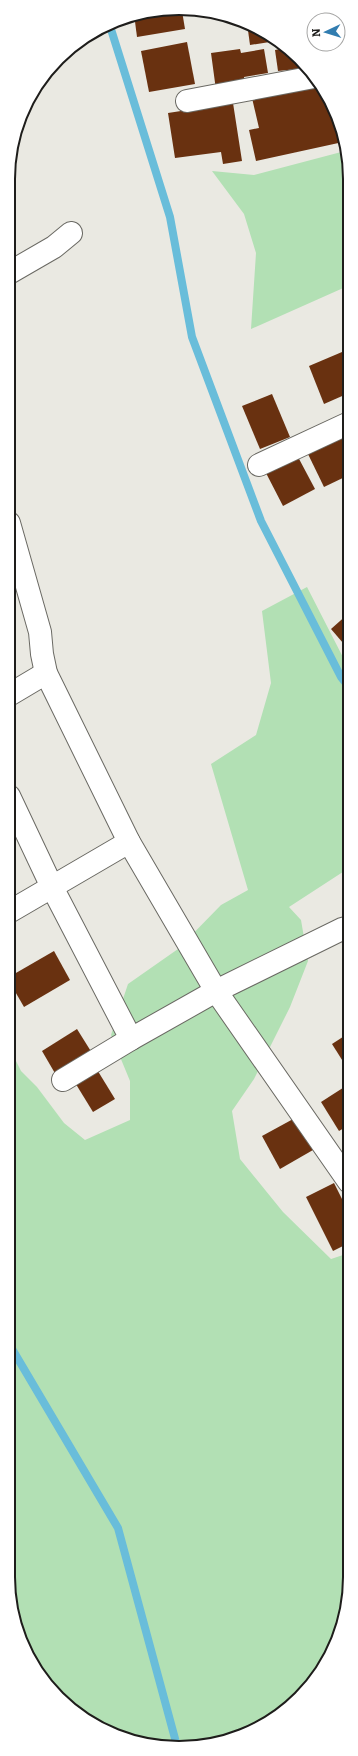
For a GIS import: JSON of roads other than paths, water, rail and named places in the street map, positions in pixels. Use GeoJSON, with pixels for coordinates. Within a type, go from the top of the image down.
{"type":"FeatureCollection","features":[{"type":"Feature","properties":{"kind":"street"},"geometry":{"type":"LineString","coordinates":[[187,101],[308,78]]}},
{"type":"Feature","properties":{"kind":"street"},"geometry":{"type":"LineString","coordinates":[[15,270],[54,247],[71,233]]}},
{"type":"Feature","properties":{"kind":"street"},"geometry":{"type":"LineString","coordinates":[[259,465],[343,426]]}},
{"type":"Feature","properties":{"kind":"street"},"geometry":{"type":"LineString","coordinates":[[15,544],[40,632],[42,654],[46,673],[129,842],[216,991],[343,1173]]}},
{"type":"Feature","properties":{"kind":"street"},"geometry":{"type":"LineString","coordinates":[[15,691],[46,673]]}},
{"type":"Feature","properties":{"kind":"street"},"geometry":{"type":"LineString","coordinates":[[15,809],[52,887],[131,1039]]}},
{"type":"Feature","properties":{"kind":"street"},"geometry":{"type":"LineString","coordinates":[[15,909],[129,842]]}},
{"type":"Feature","properties":{"kind":"street"},"geometry":{"type":"LineString","coordinates":[[63,1080],[131,1039],[216,991],[343,928]]}},
{"type":"Feature","properties":{"kind":"waterway"},"geometry":{"type":"LineString","coordinates":[[111,29],[170,217],[192,337],[261,521],[343,680]]}},
{"type":"Feature","properties":{"kind":"waterway"},"geometry":{"type":"LineString","coordinates":[[15,1354],[118,1528],[176,1741]]}}]}
